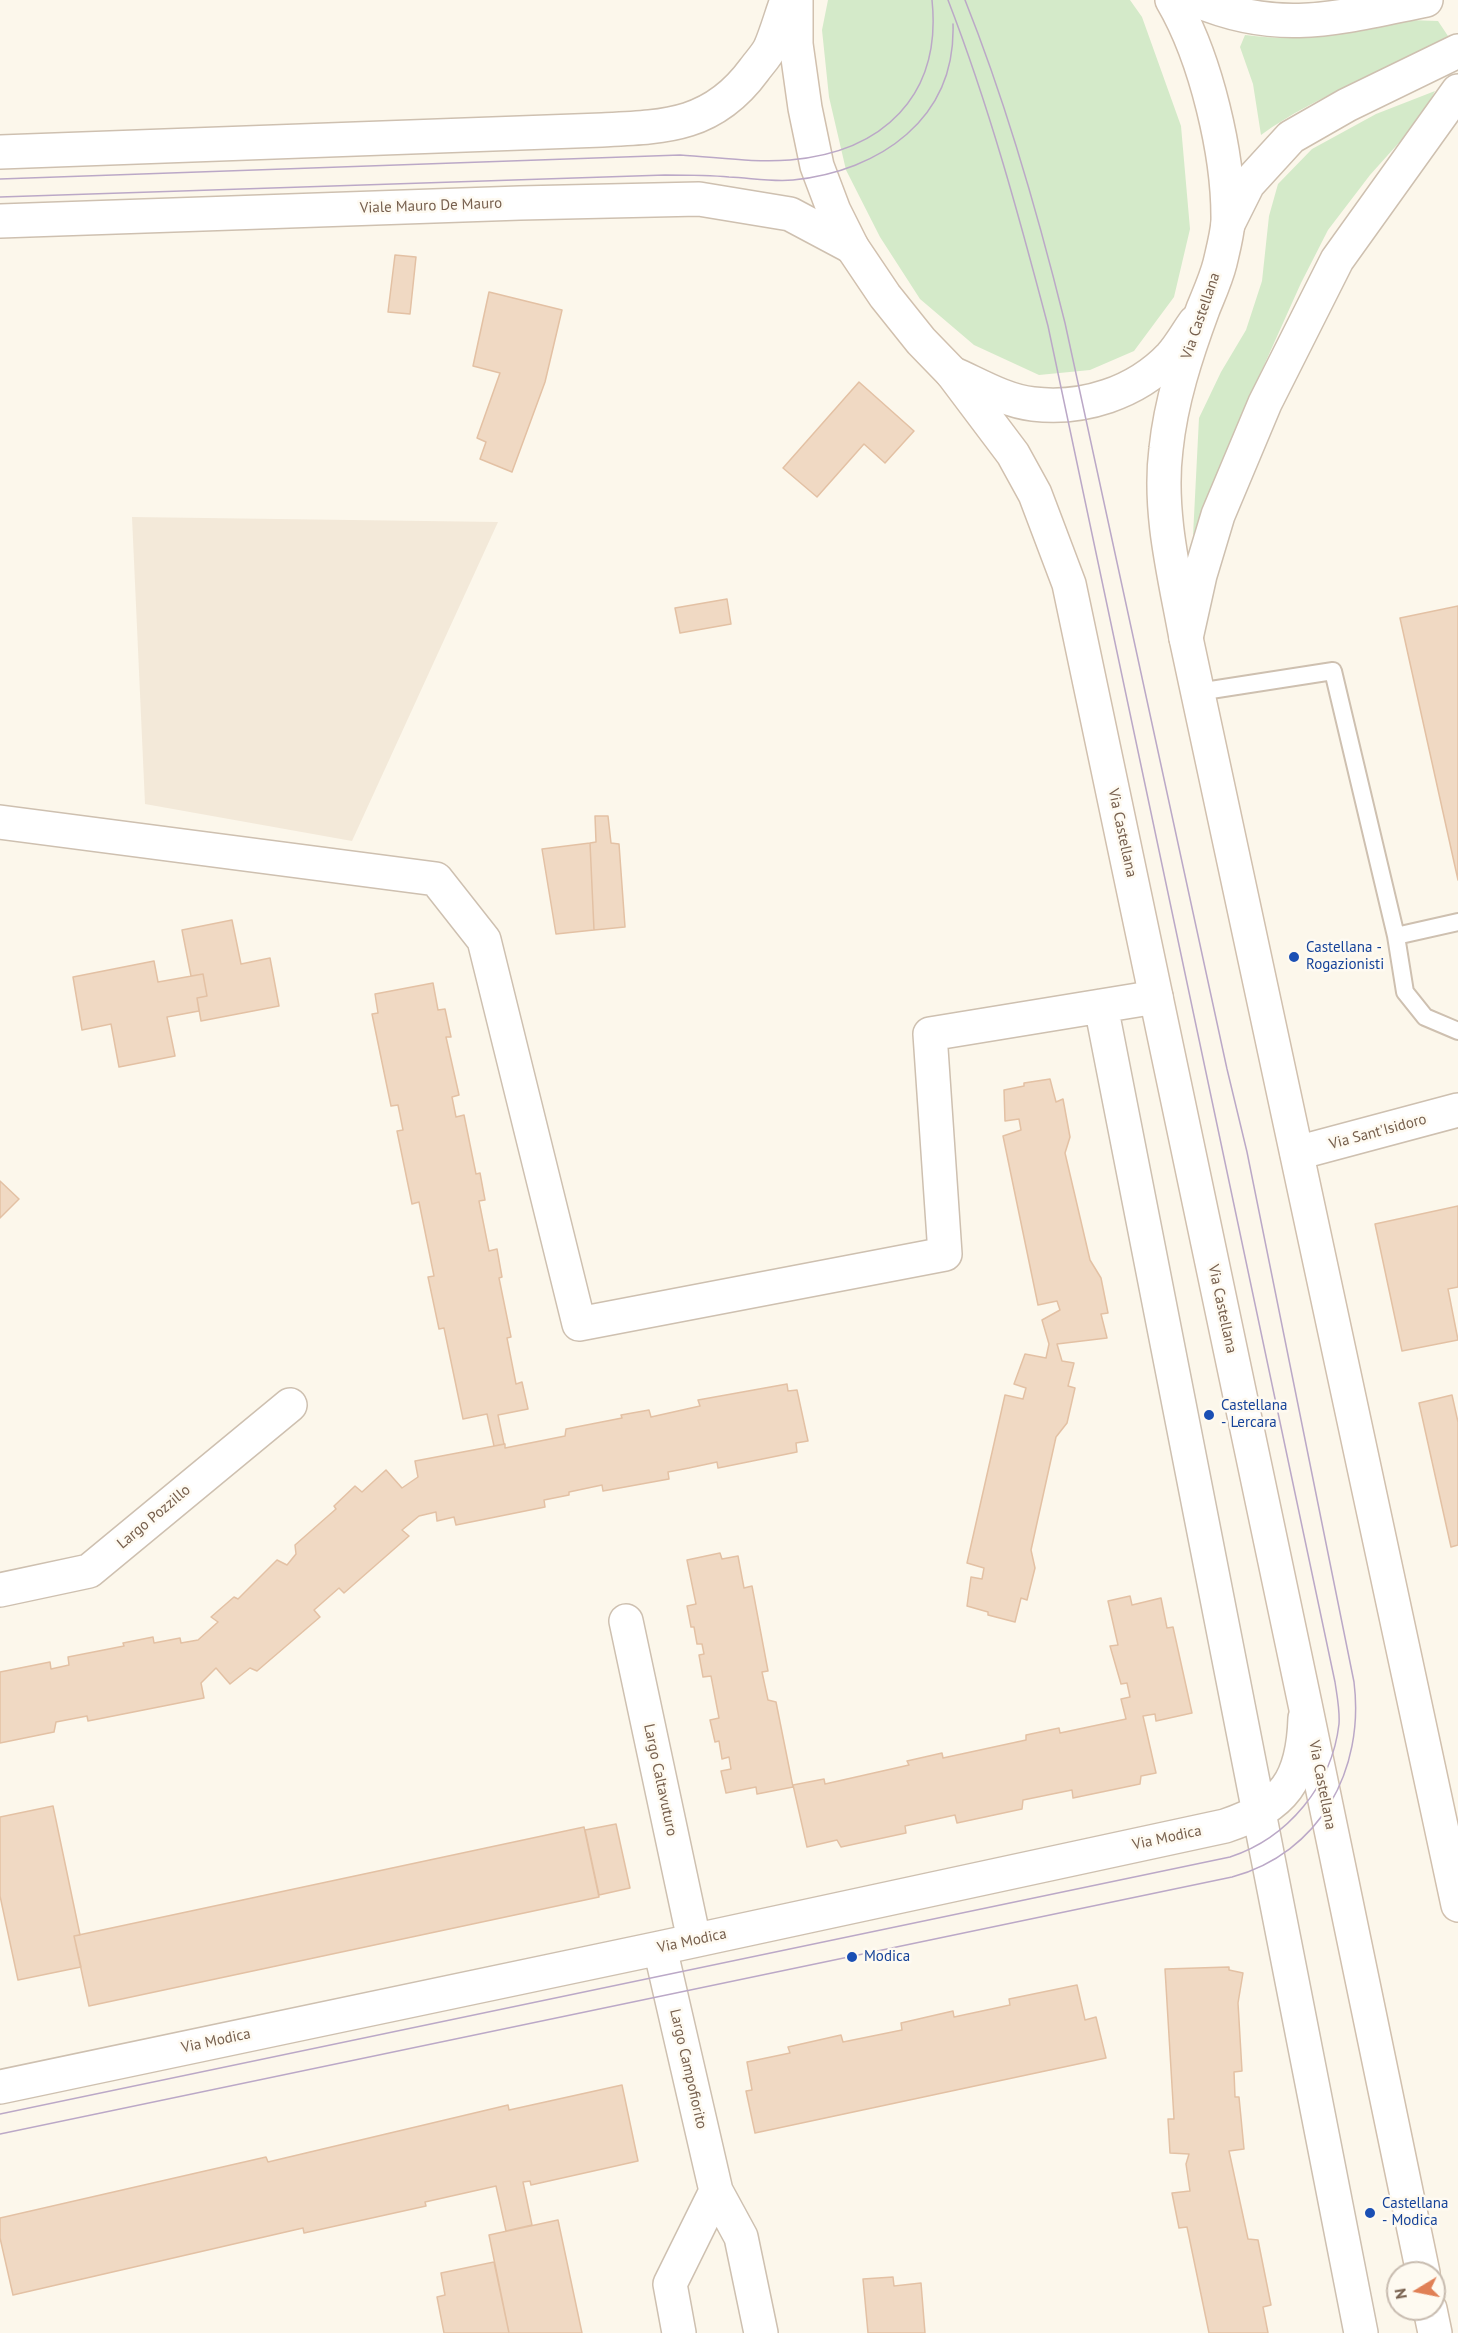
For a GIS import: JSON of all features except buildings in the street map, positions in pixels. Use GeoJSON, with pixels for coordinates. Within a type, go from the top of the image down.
{"type":"FeatureCollection","features":[{"type":"Feature","properties":{"kind":"street"},"geometry":{"type":"LineString","coordinates":[[0,152],[590,131],[643,128],[682,122],[717,108],[743,86],[769,50],[787,0]]}},
{"type":"Feature","properties":{"kind":"street"},"geometry":{"type":"LineString","coordinates":[[796,0],[796,44],[805,108],[815,156],[824,187],[852,247]]}},
{"type":"Feature","properties":{"kind":"street","name":"Via Castellana"},"geometry":{"type":"LineString","coordinates":[[1172,0],[1182,17],[1200,64],[1212,110],[1225,170],[1228,224],[1220,262],[1171,412],[1165,453],[1165,510],[1186,638],[1458,1905]]}},
{"type":"Feature","properties":{"kind":"street"},"geometry":{"type":"LineString","coordinates":[[1196,0],[1251,18],[1292,22],[1335,18],[1426,0]]}},
{"type":"Feature","properties":{"kind":"street"},"geometry":{"type":"LineString","coordinates":[[1228,224],[1248,184],[1291,137],[1347,105],[1458,51]]}},
{"type":"Feature","properties":{"kind":"street","name":"Via Castellana"},"geometry":{"type":"LineString","coordinates":[[1186,638],[1200,574],[1218,515],[1265,403],[1337,260],[1458,91]]}},
{"type":"Feature","properties":{"kind":"street","name":"Viale Mauro De Mauro"},"geometry":{"type":"LineString","coordinates":[[0,221],[542,202],[699,199],[790,214],[852,247]]}},
{"type":"Feature","properties":{"kind":"street","name":"Via Castellana"},"geometry":{"type":"LineString","coordinates":[[852,247],[914,332],[952,373],[1013,454],[1035,494],[1069,584],[1421,2261]]}},
{"type":"Feature","properties":{"kind":"street"},"geometry":{"type":"LineString","coordinates":[[952,373],[992,391],[1031,404],[1083,403],[1112,395],[1141,381],[1170,356],[1203,309]]}},
{"type":"Feature","properties":{"kind":"street"},"geometry":{"type":"LineString","coordinates":[[0,822],[436,879],[484,940],[579,1324],[945,1254],[930,1034],[1156,997]]}},
{"type":"Feature","properties":{"kind":"street"},"geometry":{"type":"LineString","coordinates":[[1101,1006],[1361,2333]]}},
{"type":"Feature","properties":{"kind":"street","name":"Via Sant'Isidoro"},"geometry":{"type":"LineString","coordinates":[[1298,1153],[1458,1110]]}},
{"type":"Feature","properties":{"kind":"street","name":"Largo Pozzillo"},"geometry":{"type":"LineString","coordinates":[[0,1590],[89,1571],[290,1404]]}},
{"type":"Feature","properties":{"kind":"street","name":"Largo Caltavuturo"},"geometry":{"type":"LineString","coordinates":[[626,1621],[694,1940]]}},
{"type":"Feature","properties":{"kind":"street","name":"Via Modica"},"geometry":{"type":"LineString","coordinates":[[0,2087],[1225,1826],[1260,1812],[1282,1794],[1291,1782],[1299,1767],[1304,1747],[1305,1704]]}},
{"type":"Feature","properties":{"kind":"street","name":"Largo Campofiorito"},"geometry":{"type":"LineString","coordinates":[[660,1948],[716,2191],[741,2237],[761,2333]]}},
{"type":"Feature","properties":{"kind":"street"},"geometry":{"type":"LineString","coordinates":[[679,2333],[670,2284],[716,2191]]}},
{"type":"Feature","properties":{"kind":"lane"},"geometry":{"type":"LineString","coordinates":[[1198,692],[1333,671],[1396,936],[1406,992],[1425,1017],[1458,1031]]}},
{"type":"Feature","properties":{"kind":"lane"},"geometry":{"type":"LineString","coordinates":[[1396,936],[1458,922]]}},
{"type":"Feature","properties":{"kind":"shaded area"},"geometry":{"type":"Polygon","coordinates":[[[132,517],[498,522],[352,841],[145,804],[132,517]]]}},
{"type":"Feature","properties":{"kind":"green space"},"geometry":{"type":"Polygon","coordinates":[[[828,0],[1130,0],[1142,17],[1181,126],[1190,229],[1174,297],[1134,351],[1090,370],[1039,375],[974,345],[920,299],[880,237],[846,170],[829,97],[822,30],[828,0]]]}},
{"type":"Feature","properties":{"kind":"green space"},"geometry":{"type":"Polygon","coordinates":[[[1409,20],[1438,21],[1448,36],[1306,107],[1261,135],[1253,84],[1240,47],[1245,35],[1288,38],[1327,36],[1409,20]]]}},
{"type":"Feature","properties":{"kind":"green space"},"geometry":{"type":"Polygon","coordinates":[[[1435,91],[1422,117],[1370,175],[1328,230],[1301,283],[1252,392],[1193,536],[1199,418],[1221,372],[1246,330],[1262,281],[1269,216],[1278,184],[1312,149],[1376,114],[1435,91]]]}},
{"type":"Feature","properties":{"kind":"tram line"},"geometry":{"type":"LineString","coordinates":[[0,179],[680,155],[776,161],[823,155],[853,145],[878,131],[900,113],[916,91],[927,64],[933,34],[932,0]]}},
{"type":"Feature","properties":{"kind":"tram line"},"geometry":{"type":"LineString","coordinates":[[0,2114],[1230,1857],[1271,1837],[1288,1823],[1317,1788],[1327,1768],[1335,1746],[1339,1724],[1335,1682],[1048,326],[990,121],[948,0]]}},
{"type":"Feature","properties":{"kind":"tram line"},"geometry":{"type":"LineString","coordinates":[[0,2134],[1232,1877],[1263,1865],[1290,1849],[1312,1828],[1330,1804],[1343,1776],[1352,1746],[1356,1715],[1354,1682],[1247,1152],[1065,323],[1021,160],[995,79],[965,0]]}},
{"type":"Feature","properties":{"kind":"tram line"},"geometry":{"type":"LineString","coordinates":[[0,197],[665,175],[769,180],[793,180],[825,175],[883,152],[907,134],[927,113],[942,87],[951,58],[953,24]]}},
{"type":"Feature","properties":{"kind":"place","name":"Castellana - Rogazionisti"},"geometry":{"type":"Point","coordinates":[1294,957]}},
{"type":"Feature","properties":{"kind":"place","name":"Castellana - Lercara"},"geometry":{"type":"Point","coordinates":[1209,1415]}},
{"type":"Feature","properties":{"kind":"place","name":"Modica"},"geometry":{"type":"Point","coordinates":[852,1957]}},
{"type":"Feature","properties":{"kind":"place","name":"Castellana - Modica"},"geometry":{"type":"Point","coordinates":[1370,2213]}}]}
